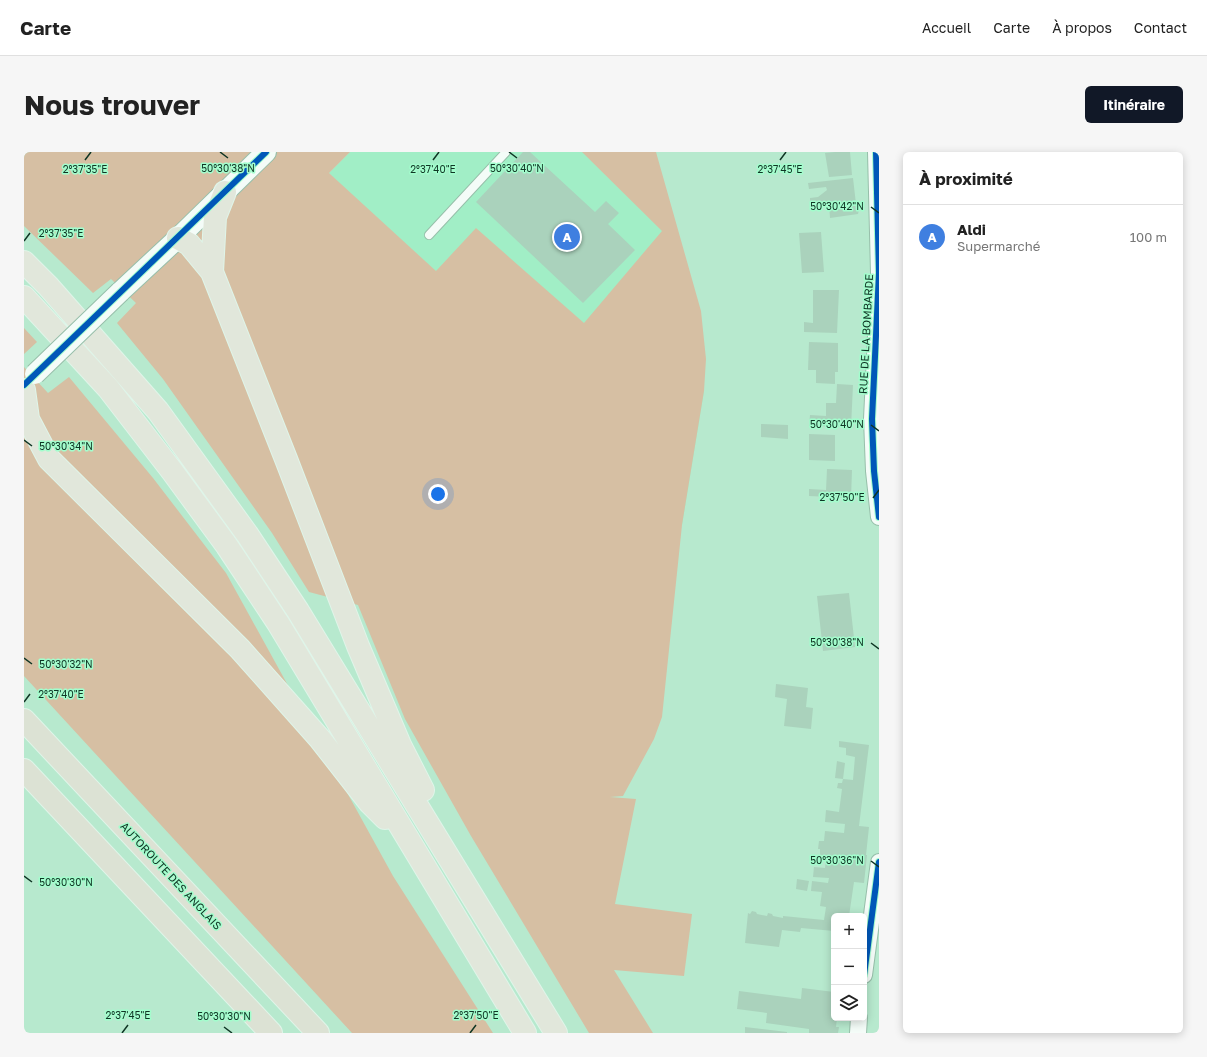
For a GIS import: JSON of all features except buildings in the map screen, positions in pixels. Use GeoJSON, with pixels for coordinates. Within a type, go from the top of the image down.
{"type":"FeatureCollection","features":[{"type":"Feature","properties":{"kind":"highway"},"geometry":{"type":"LineString","coordinates":[[212,272],[215,217],[225,192]]}},
{"type":"Feature","properties":{"kind":"highway"},"geometry":{"type":"LineString","coordinates":[[178,238],[189,244],[212,272],[358,646],[400,745],[423,791],[434,834]]}},
{"type":"Feature","properties":{"kind":"highway"},"geometry":{"type":"LineString","coordinates":[[24,262],[48,286],[158,411],[248,534],[298,611],[556,1033]]}},
{"type":"Feature","properties":{"kind":"highway"},"geometry":{"type":"LineString","coordinates":[[24,297],[108,388],[227,546],[278,623],[525,1033]]}},
{"type":"Feature","properties":{"kind":"highway"},"geometry":{"type":"LineString","coordinates":[[28,383],[28,420],[49,459]]}},
{"type":"Feature","properties":{"kind":"highway"},"geometry":{"type":"LineString","coordinates":[[24,445],[49,459],[240,649],[320,739],[370,803],[414,848]]}},
{"type":"Feature","properties":{"kind":"highway","name":"AUTOROUTE DES ANGLAIS"},"geometry":{"type":"LineString","coordinates":[[24,720],[318,1033]]}},
{"type":"Feature","properties":{"kind":"highway"},"geometry":{"type":"LineString","coordinates":[[24,770],[271,1033]]}},
{"type":"Feature","properties":{"kind":"street"},"geometry":{"type":"LineString","coordinates":[[28,383],[120,292],[266,152]]}},
{"type":"Feature","properties":{"kind":"street","name":"RUE DE LA BOMBARDE"},"geometry":{"type":"LineString","coordinates":[[876,152],[878,184],[879,273],[874,471],[879,516]]}},
{"type":"Feature","properties":{"kind":"street"},"geometry":{"type":"LineString","coordinates":[[867,952],[879,862]]}},
{"type":"Feature","properties":{"kind":"street"},"geometry":{"type":"LineString","coordinates":[[858,1033],[859,1021]]}},
{"type":"Feature","properties":{"kind":"lane"},"geometry":{"type":"LineString","coordinates":[[429,235],[506,152]]}},
{"type":"Feature","properties":{"kind":"shaded area"},"geometry":{"type":"Polygon","coordinates":[[[24,152],[350,152],[329,173],[436,271],[476,228],[584,323],[662,231],[582,152],[656,152],[701,311],[706,359],[704,391],[682,525],[662,717],[654,739],[623,796],[610,797],[636,799],[615,904],[692,914],[684,976],[614,970],[653,1033],[589,1033],[471,836],[405,719],[358,605],[309,592],[272,533],[163,379],[117,323],[136,303],[111,279],[93,293],[24,226],[24,152]]]}},
{"type":"Feature","properties":{"kind":"shaded area"},"geometry":{"type":"Polygon","coordinates":[[[350,152],[656,152],[704,391],[682,525],[329,173],[350,152]]]}},
{"type":"Feature","properties":{"kind":"shaded area"},"geometry":{"type":"Polygon","coordinates":[[[24,328],[37,342],[24,354],[24,328]]]}},
{"type":"Feature","properties":{"kind":"shaded area"},"geometry":{"type":"Polygon","coordinates":[[[24,367],[48,393],[69,377],[153,478],[226,573],[393,876],[493,1033],[352,1033],[24,676],[24,367]]]}},
{"type":"Feature","properties":{"kind":"cycle path"},"geometry":{"type":"LineString","coordinates":[[24,385],[266,152]]}},
{"type":"Feature","properties":{"kind":"cycle path"},"geometry":{"type":"LineString","coordinates":[[876,152],[879,273],[872,419],[874,471],[879,517]]}},
{"type":"Feature","properties":{"kind":"cycle path"},"geometry":{"type":"LineString","coordinates":[[867,952],[879,862]]}},
{"type":"Feature","properties":{"kind":"place","name":"Aldi"},"geometry":{"type":"Point","coordinates":[567,237]}}]}
